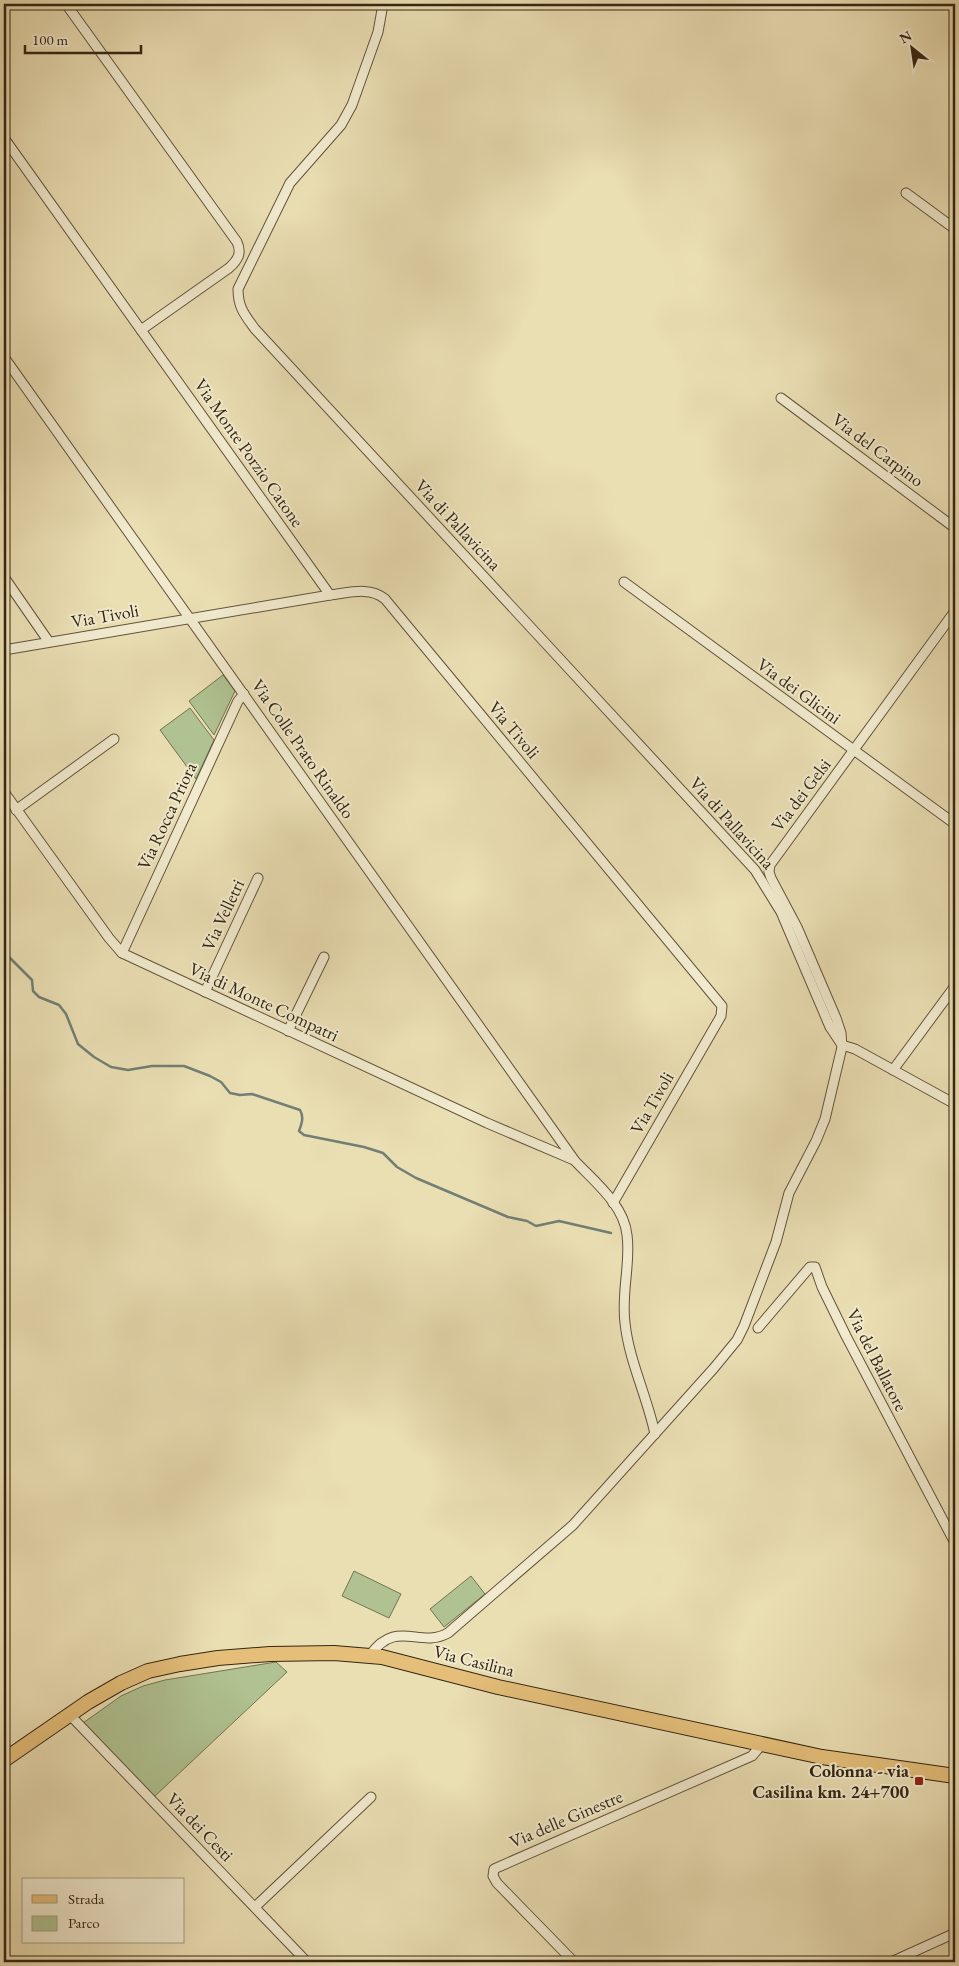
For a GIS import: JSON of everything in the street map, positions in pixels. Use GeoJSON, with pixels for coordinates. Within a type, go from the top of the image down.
{"type":"FeatureCollection","features":[{"type":"Feature","properties":{"kind":"main road","name":"Via Casilina"},"geometry":{"type":"LineString","coordinates":[[4,1760],[69,1714],[126,1680],[148,1671],[208,1660],[270,1654],[334,1653],[370,1655],[498,1687],[822,1757],[955,1776]]}},
{"type":"Feature","properties":{"kind":"street"},"geometry":{"type":"LineString","coordinates":[[66,4],[240,248],[237,260],[229,268],[141,330]]}},
{"type":"Feature","properties":{"kind":"street","name":"Via di Pallavicina"},"geometry":{"type":"LineString","coordinates":[[383,4],[378,32],[352,105],[341,125],[290,183],[238,289],[238,302],[243,314],[755,870],[781,912],[830,1027],[842,1045]]}},
{"type":"Feature","properties":{"kind":"street","name":"Via Monte Porzio Catone"},"geometry":{"type":"LineString","coordinates":[[4,138],[330,595]]}},
{"type":"Feature","properties":{"kind":"street"},"geometry":{"type":"LineString","coordinates":[[906,193],[955,229]]}},
{"type":"Feature","properties":{"kind":"street","name":"Via Colle Prato Rinaldo"},"geometry":{"type":"LineString","coordinates":[[4,357],[576,1160],[613,1203],[623,1219],[628,1236],[623,1296],[624,1322],[629,1348],[655,1434]]}},
{"type":"Feature","properties":{"kind":"street","name":"Via del Carpino"},"geometry":{"type":"LineString","coordinates":[[781,398],[955,528]]}},
{"type":"Feature","properties":{"kind":"street"},"geometry":{"type":"LineString","coordinates":[[4,577],[50,642]]}},
{"type":"Feature","properties":{"kind":"street","name":"Via dei Glicini"},"geometry":{"type":"LineString","coordinates":[[624,582],[955,824]]}},
{"type":"Feature","properties":{"kind":"street","name":"Via Tivoli"},"geometry":{"type":"LineString","coordinates":[[4,650],[330,595],[369,592],[385,599],[722,1006],[721,1016],[613,1203]]}},
{"type":"Feature","properties":{"kind":"street","name":"Via dei Gelsi"},"geometry":{"type":"LineString","coordinates":[[842,1045],[841,1033],[836,1018],[792,916],[771,878],[769,870],[773,860],[955,612]]}},
{"type":"Feature","properties":{"kind":"street","name":"Via Rocca Priora"},"geometry":{"type":"LineString","coordinates":[[122,952],[238,701],[244,694]]}},
{"type":"Feature","properties":{"kind":"street"},"geometry":{"type":"LineString","coordinates":[[16,810],[114,739]]}},
{"type":"Feature","properties":{"kind":"street","name":"Via di Monte Compatri"},"geometry":{"type":"LineString","coordinates":[[4,792],[108,938],[122,952],[487,1123],[576,1160]]}},
{"type":"Feature","properties":{"kind":"street","name":"Via Velletri"},"geometry":{"type":"LineString","coordinates":[[205,992],[258,878]]}},
{"type":"Feature","properties":{"kind":"street"},"geometry":{"type":"LineString","coordinates":[[288,1031],[324,956]]}},
{"type":"Feature","properties":{"kind":"street"},"geometry":{"type":"LineString","coordinates":[[894,1070],[955,986]]}},
{"type":"Feature","properties":{"kind":"street"},"geometry":{"type":"LineString","coordinates":[[370,1655],[381,1644],[394,1636],[403,1634],[433,1638],[451,1630],[565,1533],[726,1354],[741,1333],[779,1232],[789,1193],[823,1124],[842,1045],[856,1049],[955,1104]]}},
{"type":"Feature","properties":{"kind":"street","name":"Via del Ballatore"},"geometry":{"type":"LineString","coordinates":[[758,1328],[810,1267],[815,1267],[822,1287],[846,1336],[955,1543]]}},
{"type":"Feature","properties":{"kind":"street","name":"Via dei Cesti"},"geometry":{"type":"LineString","coordinates":[[69,1714],[307,1962]]}},
{"type":"Feature","properties":{"kind":"street","name":"Via delle Ginestre"},"geometry":{"type":"LineString","coordinates":[[574,1962],[498,1883],[493,1876],[494,1869],[497,1866],[752,1756],[762,1744]]}},
{"type":"Feature","properties":{"kind":"street"},"geometry":{"type":"LineString","coordinates":[[255,1907],[371,1797]]}},
{"type":"Feature","properties":{"kind":"street"},"geometry":{"type":"LineString","coordinates":[[891,1962],[955,1933]]}},
{"type":"Feature","properties":{"kind":"green space"},"geometry":{"type":"Polygon","coordinates":[[[223,675],[235,691],[214,735],[189,701],[223,675]]]}},
{"type":"Feature","properties":{"kind":"green space"},"geometry":{"type":"Polygon","coordinates":[[[190,708],[214,740],[196,779],[160,730],[190,708]]]}},
{"type":"Feature","properties":{"kind":"green space"},"geometry":{"type":"Polygon","coordinates":[[[354,1571],[401,1594],[389,1618],[342,1596],[354,1571]]]}},
{"type":"Feature","properties":{"kind":"green space"},"geometry":{"type":"Polygon","coordinates":[[[471,1576],[485,1594],[444,1627],[430,1609],[471,1576]]]}},
{"type":"Feature","properties":{"kind":"green space"},"geometry":{"type":"Polygon","coordinates":[[[276,1662],[287,1672],[153,1797],[83,1723],[121,1696],[143,1686],[165,1680],[276,1662]]]}},
{"type":"Feature","properties":{"kind":"waterway"},"geometry":{"type":"LineString","coordinates":[[4,952],[32,980],[33,991],[39,997],[59,1005],[66,1014],[78,1044],[94,1057],[111,1067],[128,1070],[152,1066],[184,1066],[221,1082],[230,1093],[240,1095],[252,1094],[300,1110],[302,1120],[299,1131],[304,1135],[364,1147],[383,1153],[397,1167],[416,1178],[508,1217],[527,1221],[536,1226],[559,1221],[611,1233]]}},
{"type":"Feature","properties":{"kind":"place","name":"Colonna - via Casilina km. 24+700"},"geometry":{"type":"Point","coordinates":[919,1781]}}]}
